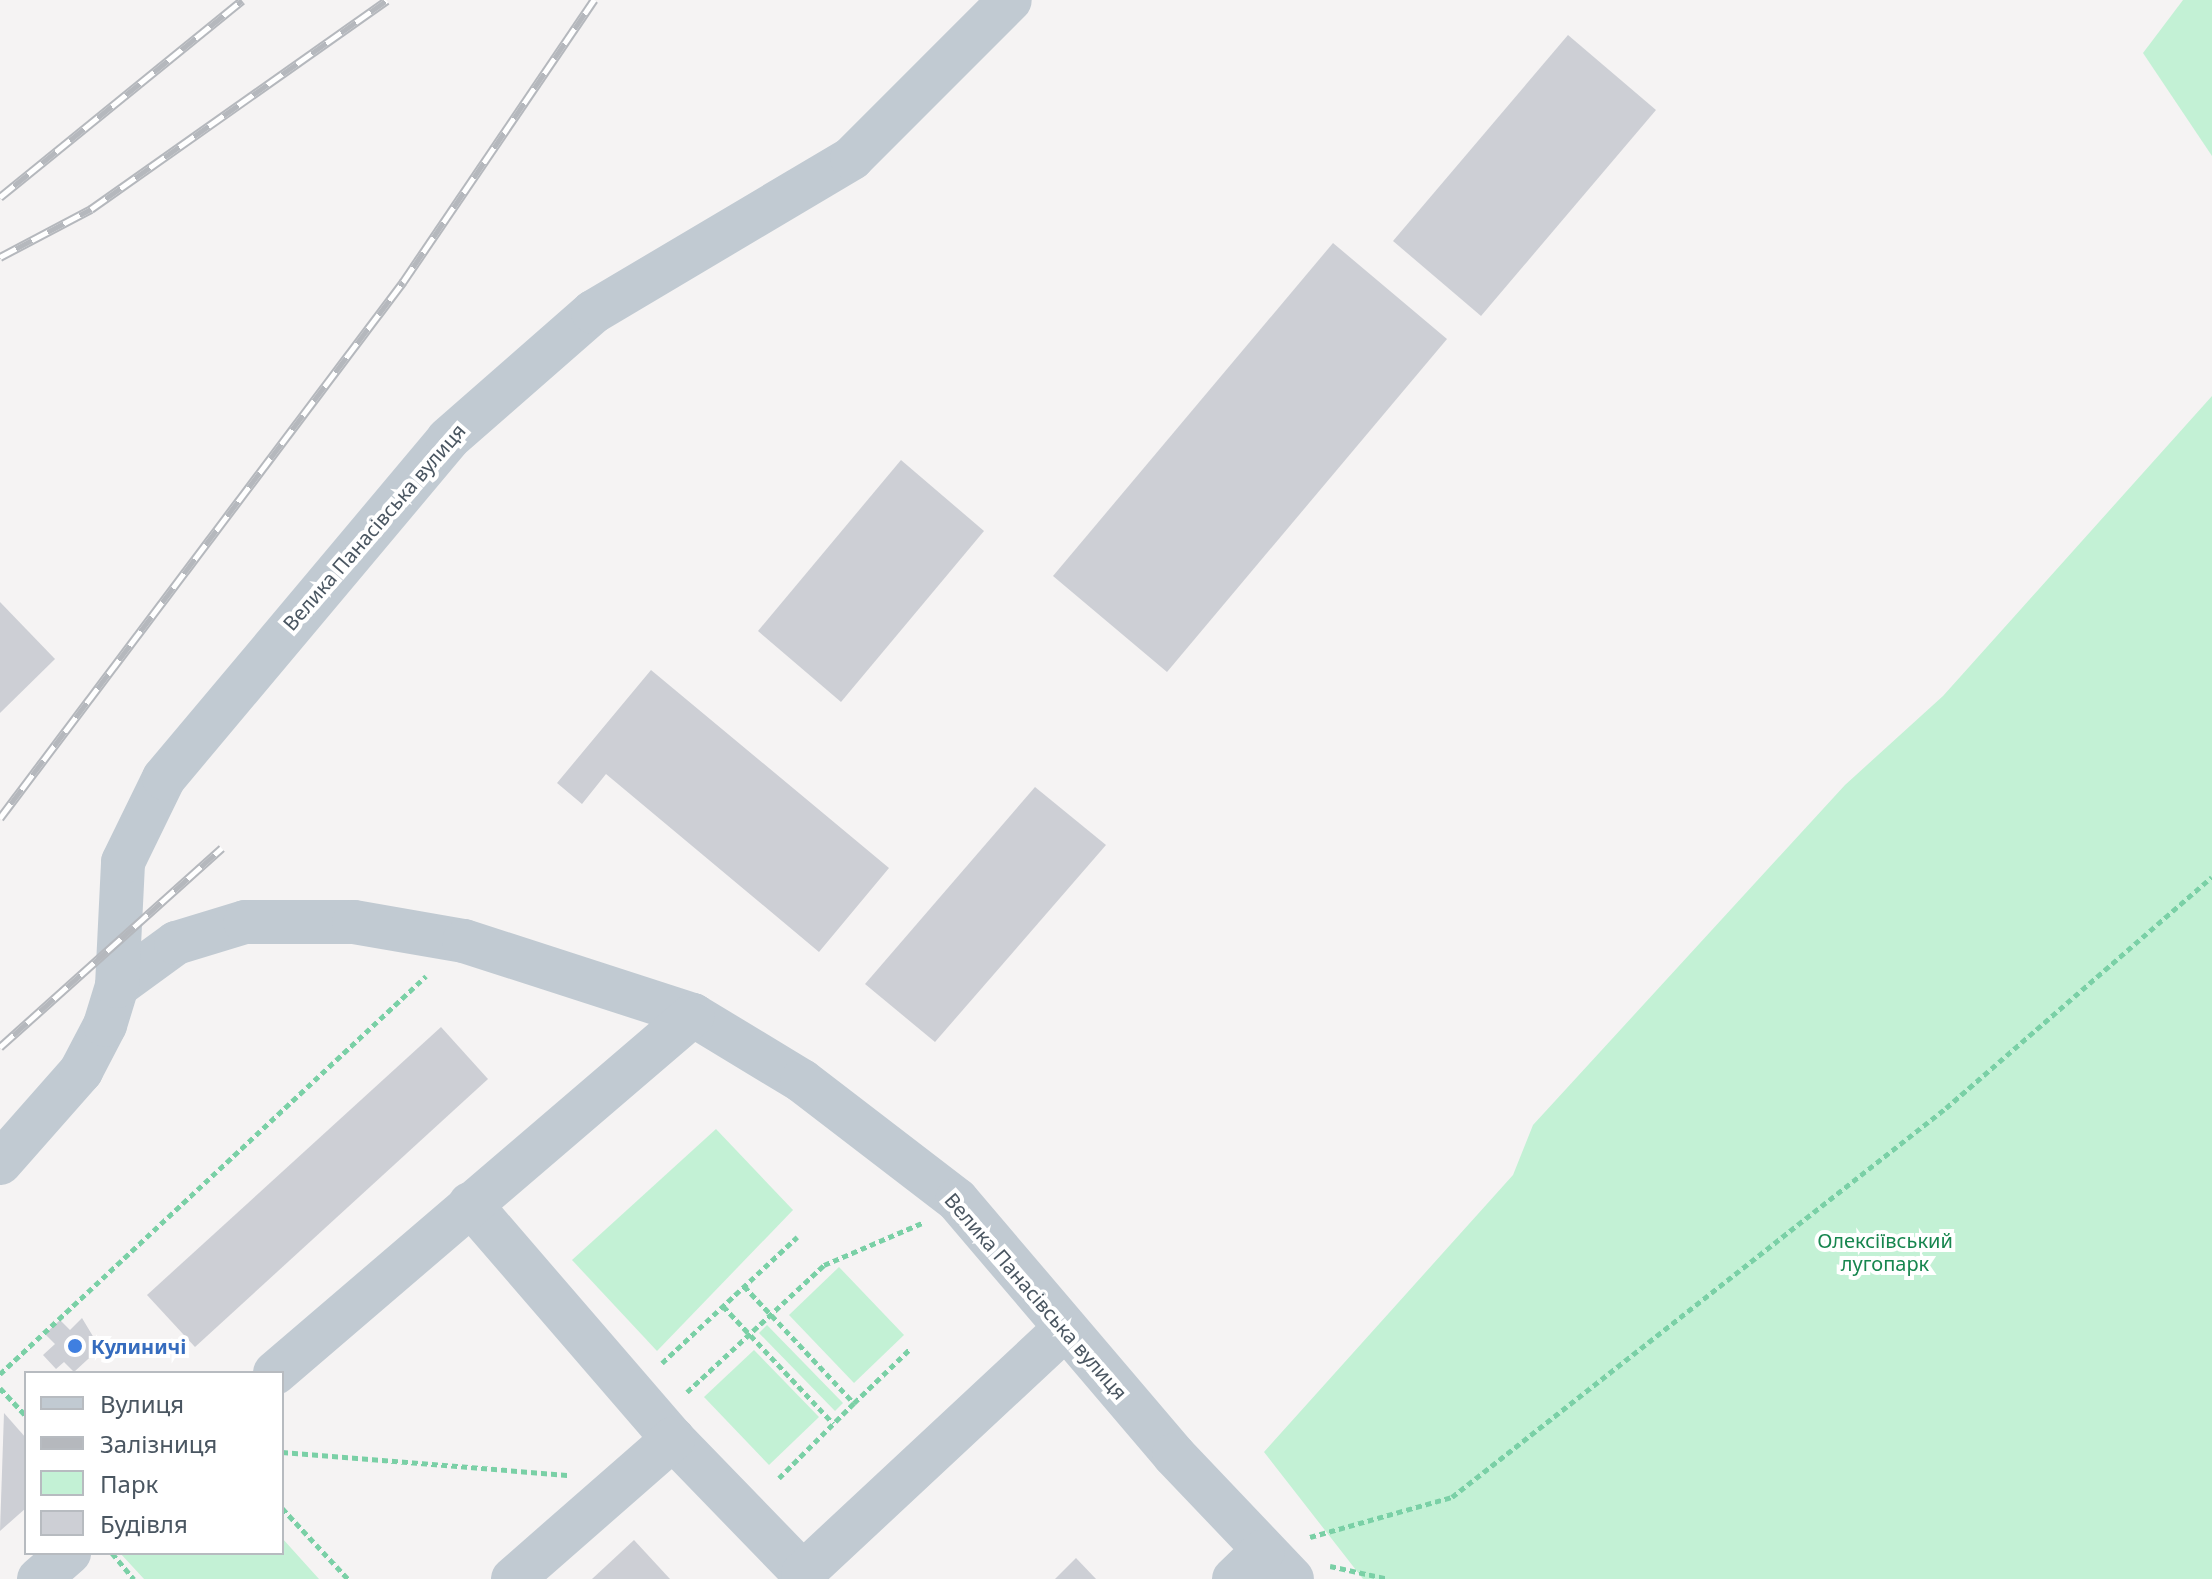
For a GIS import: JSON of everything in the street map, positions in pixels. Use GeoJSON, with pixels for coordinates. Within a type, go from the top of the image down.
{"type":"FeatureCollection","features":[{"type":"Feature","properties":{"kind":"street","name":"Велика Панасівська вулиця"},"geometry":{"type":"LineString","coordinates":[[0,1163],[81,1071],[117,986],[123,862],[164,778],[448,439],[593,312],[852,158],[1010,0]]}},
{"type":"Feature","properties":{"kind":"street","name":"Велика Панасівська вулиця"},"geometry":{"type":"LineString","coordinates":[[117,986],[176,943],[245,922],[354,922],[464,941],[693,1015],[802,1081],[962,1206],[1066,1328],[1263,1570]]}},
{"type":"Feature","properties":{"kind":"street"},"geometry":{"type":"LineString","coordinates":[[277,1371],[693,1015]]}},
{"type":"Feature","properties":{"kind":"street"},"geometry":{"type":"LineString","coordinates":[[470,1204],[654,1417],[803,1573],[1066,1328]]}},
{"type":"Feature","properties":{"kind":"street"},"geometry":{"type":"LineString","coordinates":[[513,1579],[626,1479],[654,1417]]}},
{"type":"Feature","properties":{"kind":"street"},"geometry":{"type":"LineString","coordinates":[[39,1579],[67,1555]]}},
{"type":"Feature","properties":{"kind":"path"},"geometry":{"type":"LineString","coordinates":[[1263,1570],[1452,1497],[1946,1108],[2212,877]]}},
{"type":"Feature","properties":{"kind":"path"},"geometry":{"type":"LineString","coordinates":[[0,1374],[464,941]]}},
{"type":"Feature","properties":{"kind":"path"},"geometry":{"type":"LineString","coordinates":[[654,1417],[824,1265],[962,1206]]}},
{"type":"Feature","properties":{"kind":"path"},"geometry":{"type":"LineString","coordinates":[[654,1417],[723,1306],[797,1237]]}},
{"type":"Feature","properties":{"kind":"path"},"geometry":{"type":"LineString","coordinates":[[744,1286],[854,1403]]}},
{"type":"Feature","properties":{"kind":"path"},"geometry":{"type":"LineString","coordinates":[[723,1306],[833,1423]]}},
{"type":"Feature","properties":{"kind":"path"},"geometry":{"type":"LineString","coordinates":[[779,1478],[911,1348]]}},
{"type":"Feature","properties":{"kind":"path"},"geometry":{"type":"LineString","coordinates":[[0,1388],[24,1414]]}},
{"type":"Feature","properties":{"kind":"path"},"geometry":{"type":"LineString","coordinates":[[284,1452],[626,1479]]}},
{"type":"Feature","properties":{"kind":"path"},"geometry":{"type":"LineString","coordinates":[[284,1510],[348,1579]]}},
{"type":"Feature","properties":{"kind":"path"},"geometry":{"type":"LineString","coordinates":[[114,1555],[134,1579]]}},
{"type":"Feature","properties":{"kind":"green space"},"geometry":{"type":"Polygon","coordinates":[[[2183,0],[2212,0],[2212,156],[2143,53],[2183,0]]]}},
{"type":"Feature","properties":{"kind":"green space","name":"Олексіївський лугопарк"},"geometry":{"type":"Polygon","coordinates":[[[2212,396],[2212,1579],[1363,1579],[1264,1452],[1513,1175],[1533,1125],[1845,785],[1943,696],[2212,396]]]}},
{"type":"Feature","properties":{"kind":"green space"},"geometry":{"type":"Polygon","coordinates":[[[716,1129],[793,1210],[657,1351],[572,1260],[716,1129]]]}},
{"type":"Feature","properties":{"kind":"green space"},"geometry":{"type":"Polygon","coordinates":[[[839,1267],[904,1335],[854,1383],[789,1315],[839,1267]]]}},
{"type":"Feature","properties":{"kind":"green space"},"geometry":{"type":"Polygon","coordinates":[[[767,1325],[843,1403],[835,1411],[759,1333],[767,1325]]]}},
{"type":"Feature","properties":{"kind":"green space"},"geometry":{"type":"Polygon","coordinates":[[[754,1350],[819,1417],[769,1465],[704,1397],[754,1350]]]}},
{"type":"Feature","properties":{"kind":"green space"},"geometry":{"type":"Polygon","coordinates":[[[284,1540],[319,1579],[144,1579],[122,1555],[284,1555],[284,1540]]]}},
{"type":"Feature","properties":{"kind":"building"},"geometry":{"type":"Polygon","coordinates":[[[1568,35],[1656,110],[1481,316],[1393,241],[1568,35]]]}},
{"type":"Feature","properties":{"kind":"building"},"geometry":{"type":"Polygon","coordinates":[[[1333,243],[1447,339],[1167,672],[1053,576],[1333,243]]]}},
{"type":"Feature","properties":{"kind":"building"},"geometry":{"type":"Polygon","coordinates":[[[901,460],[984,531],[841,702],[758,631],[901,460]]]}},
{"type":"Feature","properties":{"kind":"building"},"geometry":{"type":"Polygon","coordinates":[[[0,602],[55,659],[0,713],[0,602]]]}},
{"type":"Feature","properties":{"kind":"building"},"geometry":{"type":"Polygon","coordinates":[[[651,670],[889,868],[819,952],[606,774],[582,804],[557,783],[651,670]]]}},
{"type":"Feature","properties":{"kind":"building"},"geometry":{"type":"Polygon","coordinates":[[[1035,787],[1106,845],[935,1042],[865,984],[1035,787]]]}},
{"type":"Feature","properties":{"kind":"building"},"geometry":{"type":"Polygon","coordinates":[[[441,1027],[488,1079],[195,1347],[147,1295],[441,1027]]]}},
{"type":"Feature","properties":{"kind":"building","name":"Кулиничі"},"geometry":{"type":"Polygon","coordinates":[[[82,1318],[100,1348],[75,1371],[64,1362],[56,1369],[43,1355],[55,1344],[45,1334],[60,1320],[70,1330],[82,1318]]]}},
{"type":"Feature","properties":{"kind":"building"},"geometry":{"type":"Polygon","coordinates":[[[4,1413],[24,1436],[24,1510],[0,1531],[4,1413]]]}},
{"type":"Feature","properties":{"kind":"building"},"geometry":{"type":"Polygon","coordinates":[[[634,1540],[670,1579],[592,1579],[634,1540]]]}},
{"type":"Feature","properties":{"kind":"building"},"geometry":{"type":"Polygon","coordinates":[[[1076,1558],[1096,1579],[1055,1579],[1076,1558]]]}},
{"type":"Feature","properties":{"kind":"railway"},"geometry":{"type":"LineString","coordinates":[[0,197],[242,0]]}},
{"type":"Feature","properties":{"kind":"railway"},"geometry":{"type":"LineString","coordinates":[[0,257],[91,209],[387,0]]}},
{"type":"Feature","properties":{"kind":"railway"},"geometry":{"type":"LineString","coordinates":[[0,818],[403,282],[594,0]]}},
{"type":"Feature","properties":{"kind":"railway"},"geometry":{"type":"LineString","coordinates":[[0,1047],[222,848]]}},
{"type":"Feature","properties":{"kind":"place","name":"Кулиничі"},"geometry":{"type":"Point","coordinates":[75,1346]}}]}
